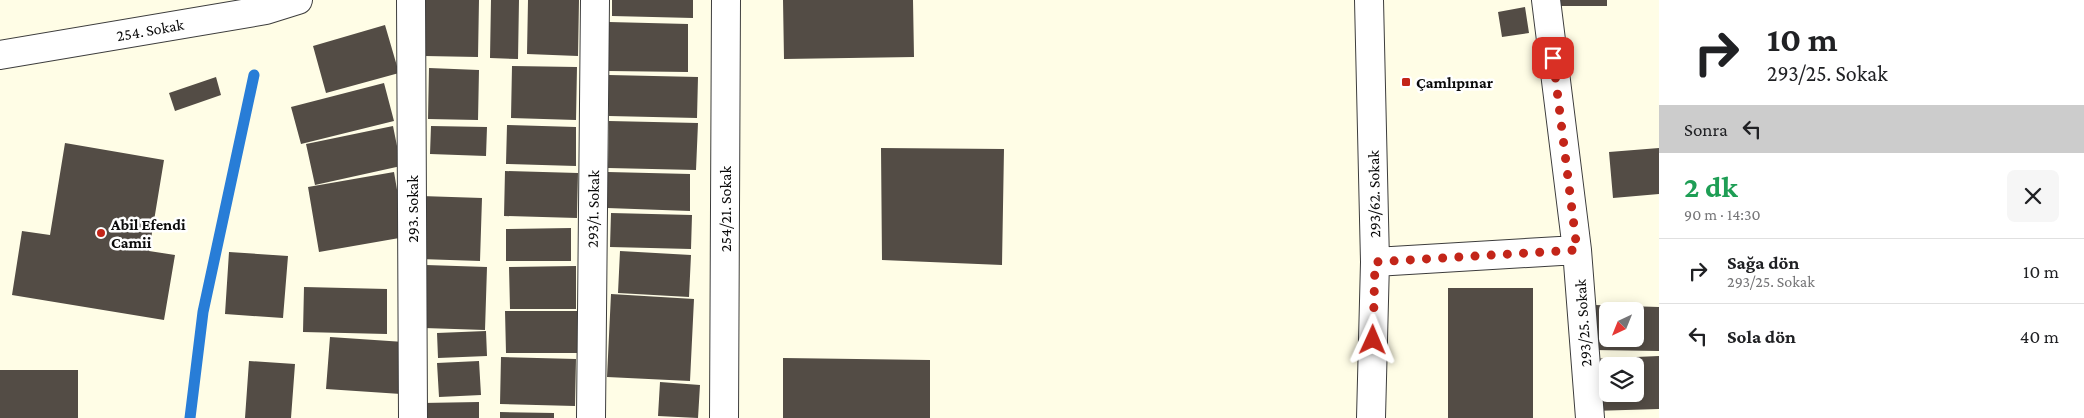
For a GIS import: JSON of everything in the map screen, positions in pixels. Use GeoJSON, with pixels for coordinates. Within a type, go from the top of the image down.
{"type":"FeatureCollection","features":[{"type":"Feature","properties":{"kind":"street","name":"254. Sokak"},"geometry":{"type":"LineString","coordinates":[[3,52],[298,0]]}},
{"type":"Feature","properties":{"kind":"street","name":"293. Sokak"},"geometry":{"type":"LineString","coordinates":[[411,0],[413,418]]}},
{"type":"Feature","properties":{"kind":"street","name":"293/1. Sokak"},"geometry":{"type":"LineString","coordinates":[[591,418],[595,0]]}},
{"type":"Feature","properties":{"kind":"street","name":"254/21. Sokak"},"geometry":{"type":"LineString","coordinates":[[724,418],[726,0]]}},
{"type":"Feature","properties":{"kind":"street","name":"293/62. Sokak"},"geometry":{"type":"LineString","coordinates":[[1369,0],[1375,262],[1371,418]]}},
{"type":"Feature","properties":{"kind":"street","name":"293/25. Sokak"},"geometry":{"type":"LineString","coordinates":[[1546,0],[1577,250],[1590,418]]}},
{"type":"Feature","properties":{"kind":"street"},"geometry":{"type":"LineString","coordinates":[[1375,262],[1577,250]]}},
{"type":"Feature","properties":{"kind":"building"},"geometry":{"type":"Polygon","coordinates":[[[426,0],[479,0],[478,57],[425,56],[426,0]]]}},
{"type":"Feature","properties":{"kind":"building"},"geometry":{"type":"Polygon","coordinates":[[[491,0],[519,0],[518,59],[490,58],[491,0]]]}},
{"type":"Feature","properties":{"kind":"building"},"geometry":{"type":"Polygon","coordinates":[[[528,0],[579,0],[578,56],[527,54],[528,0]]]}},
{"type":"Feature","properties":{"kind":"building"},"geometry":{"type":"Polygon","coordinates":[[[612,0],[693,0],[693,18],[612,16],[612,0]]]}},
{"type":"Feature","properties":{"kind":"building"},"geometry":{"type":"Polygon","coordinates":[[[783,0],[913,0],[914,57],[784,59],[783,0]]]}},
{"type":"Feature","properties":{"kind":"building"},"geometry":{"type":"Polygon","coordinates":[[[1555,0],[1607,0],[1607,6],[1556,6],[1555,0]]]}},
{"type":"Feature","properties":{"kind":"building"},"geometry":{"type":"Polygon","coordinates":[[[1525,7],[1529,33],[1502,37],[1498,12],[1525,7]]]}},
{"type":"Feature","properties":{"kind":"building"},"geometry":{"type":"Polygon","coordinates":[[[609,22],[688,24],[688,72],[609,71],[609,22]]]}},
{"type":"Feature","properties":{"kind":"building"},"geometry":{"type":"Polygon","coordinates":[[[385,25],[399,73],[326,93],[313,46],[385,25]]]}},
{"type":"Feature","properties":{"kind":"building"},"geometry":{"type":"Polygon","coordinates":[[[512,66],[577,67],[576,120],[511,118],[512,66]]]}},
{"type":"Feature","properties":{"kind":"building"},"geometry":{"type":"Polygon","coordinates":[[[429,68],[479,70],[478,120],[428,119],[429,68]]]}},
{"type":"Feature","properties":{"kind":"building"},"geometry":{"type":"Polygon","coordinates":[[[609,75],[698,77],[697,118],[609,116],[609,75]]]}},
{"type":"Feature","properties":{"kind":"building"},"geometry":{"type":"Polygon","coordinates":[[[216,77],[221,95],[175,111],[169,93],[216,77]]]}},
{"type":"Feature","properties":{"kind":"building"},"geometry":{"type":"Polygon","coordinates":[[[384,83],[394,121],[301,144],[291,107],[384,83]]]}},
{"type":"Feature","properties":{"kind":"building"},"geometry":{"type":"Polygon","coordinates":[[[609,121],[698,123],[696,170],[608,168],[609,121]]]}},
{"type":"Feature","properties":{"kind":"building"},"geometry":{"type":"Polygon","coordinates":[[[507,125],[576,127],[576,166],[506,164],[507,125]]]}},
{"type":"Feature","properties":{"kind":"building"},"geometry":{"type":"Polygon","coordinates":[[[393,126],[401,166],[315,185],[306,144],[393,126]]]}},
{"type":"Feature","properties":{"kind":"building"},"geometry":{"type":"Polygon","coordinates":[[[431,126],[487,127],[486,156],[430,154],[431,126]]]}},
{"type":"Feature","properties":{"kind":"building","name":"Abil Efendi Camii"},"geometry":{"type":"Polygon","coordinates":[[[65,143],[164,160],[149,251],[175,255],[164,320],[12,295],[22,231],[50,235],[65,143]]]}},
{"type":"Feature","properties":{"kind":"building"},"geometry":{"type":"Polygon","coordinates":[[[881,148],[1004,149],[1002,265],[882,260],[881,148]]]}},
{"type":"Feature","properties":{"kind":"building"},"geometry":{"type":"Polygon","coordinates":[[[1659,148],[1659,194],[1613,198],[1609,152],[1659,148]]]}},
{"type":"Feature","properties":{"kind":"building"},"geometry":{"type":"Polygon","coordinates":[[[505,171],[578,173],[577,218],[504,216],[505,171]]]}},
{"type":"Feature","properties":{"kind":"building"},"geometry":{"type":"Polygon","coordinates":[[[394,172],[405,237],[319,252],[308,187],[394,172]]]}},
{"type":"Feature","properties":{"kind":"building"},"geometry":{"type":"Polygon","coordinates":[[[608,172],[690,174],[690,211],[607,208],[608,172]]]}},
{"type":"Feature","properties":{"kind":"building"},"geometry":{"type":"Polygon","coordinates":[[[421,196],[482,198],[480,261],[420,259],[421,196]]]}},
{"type":"Feature","properties":{"kind":"building"},"geometry":{"type":"Polygon","coordinates":[[[611,213],[692,215],[691,249],[610,247],[611,213]]]}},
{"type":"Feature","properties":{"kind":"building"},"geometry":{"type":"Polygon","coordinates":[[[571,228],[571,261],[506,261],[506,229],[571,228]]]}},
{"type":"Feature","properties":{"kind":"building"},"geometry":{"type":"Polygon","coordinates":[[[620,251],[691,255],[689,297],[618,293],[620,251]]]}},
{"type":"Feature","properties":{"kind":"building"},"geometry":{"type":"Polygon","coordinates":[[[229,252],[288,256],[283,318],[225,314],[229,252]]]}},
{"type":"Feature","properties":{"kind":"building"},"geometry":{"type":"Polygon","coordinates":[[[426,265],[487,267],[485,330],[424,328],[426,265]]]}},
{"type":"Feature","properties":{"kind":"building"},"geometry":{"type":"Polygon","coordinates":[[[576,266],[576,309],[510,309],[509,267],[576,266]]]}},
{"type":"Feature","properties":{"kind":"building"},"geometry":{"type":"Polygon","coordinates":[[[304,287],[387,289],[387,334],[303,332],[304,287]]]}},
{"type":"Feature","properties":{"kind":"building"},"geometry":{"type":"Polygon","coordinates":[[[1448,288],[1533,288],[1533,418],[1448,418],[1448,288]]]}},
{"type":"Feature","properties":{"kind":"building"},"geometry":{"type":"Polygon","coordinates":[[[611,294],[694,299],[690,381],[607,377],[611,294]]]}},
{"type":"Feature","properties":{"kind":"building"},"geometry":{"type":"Polygon","coordinates":[[[1595,305],[1599,305],[1599,348],[1644,348],[1644,307],[1659,307],[1659,351],[1594,350],[1595,305]]]}},
{"type":"Feature","properties":{"kind":"building"},"geometry":{"type":"Polygon","coordinates":[[[505,311],[582,311],[582,353],[506,353],[505,311]]]}},
{"type":"Feature","properties":{"kind":"building"},"geometry":{"type":"Polygon","coordinates":[[[486,331],[487,356],[438,358],[437,333],[486,331]]]}},
{"type":"Feature","properties":{"kind":"building"},"geometry":{"type":"Polygon","coordinates":[[[330,337],[404,342],[401,394],[326,389],[330,337]]]}},
{"type":"Feature","properties":{"kind":"building"},"geometry":{"type":"Polygon","coordinates":[[[1659,356],[1659,409],[1592,411],[1590,359],[1599,359],[1599,402],[1644,402],[1644,357],[1636,357],[1659,356]]]}},
{"type":"Feature","properties":{"kind":"building"},"geometry":{"type":"Polygon","coordinates":[[[501,357],[576,359],[575,406],[500,404],[501,357]]]}},
{"type":"Feature","properties":{"kind":"building"},"geometry":{"type":"Polygon","coordinates":[[[783,358],[930,360],[930,418],[783,418],[783,358]]]}},
{"type":"Feature","properties":{"kind":"building"},"geometry":{"type":"Polygon","coordinates":[[[249,361],[295,364],[291,418],[245,418],[249,361]]]}},
{"type":"Feature","properties":{"kind":"building"},"geometry":{"type":"Polygon","coordinates":[[[479,361],[481,395],[439,397],[437,363],[479,361]]]}},
{"type":"Feature","properties":{"kind":"building"},"geometry":{"type":"Polygon","coordinates":[[[0,370],[78,370],[78,418],[0,418],[0,370]]]}},
{"type":"Feature","properties":{"kind":"building"},"geometry":{"type":"Polygon","coordinates":[[[660,382],[700,385],[698,418],[658,416],[660,382]]]}},
{"type":"Feature","properties":{"kind":"building"},"geometry":{"type":"Polygon","coordinates":[[[479,402],[479,418],[423,418],[422,403],[479,402]]]}},
{"type":"Feature","properties":{"kind":"building"},"geometry":{"type":"Polygon","coordinates":[[[500,412],[554,413],[554,418],[500,418],[500,412]]]}},
{"type":"Feature","properties":{"kind":"waterway"},"geometry":{"type":"LineString","coordinates":[[190,418],[203,312],[254,75]]}},
{"type":"Feature","properties":{"kind":"place","name":"Çamlıpınar"},"geometry":{"type":"Point","coordinates":[1406,82]}},
{"type":"Feature","properties":{"kind":"place","name":"Abil Efendi Camii"},"geometry":{"type":"Point","coordinates":[101,233]}},
{"type":"Feature","properties":{"kind":"route"},"geometry":{"type":"LineString","coordinates":[[1373,340],[1375,262],[1577,250],[1553,58]]}}]}
